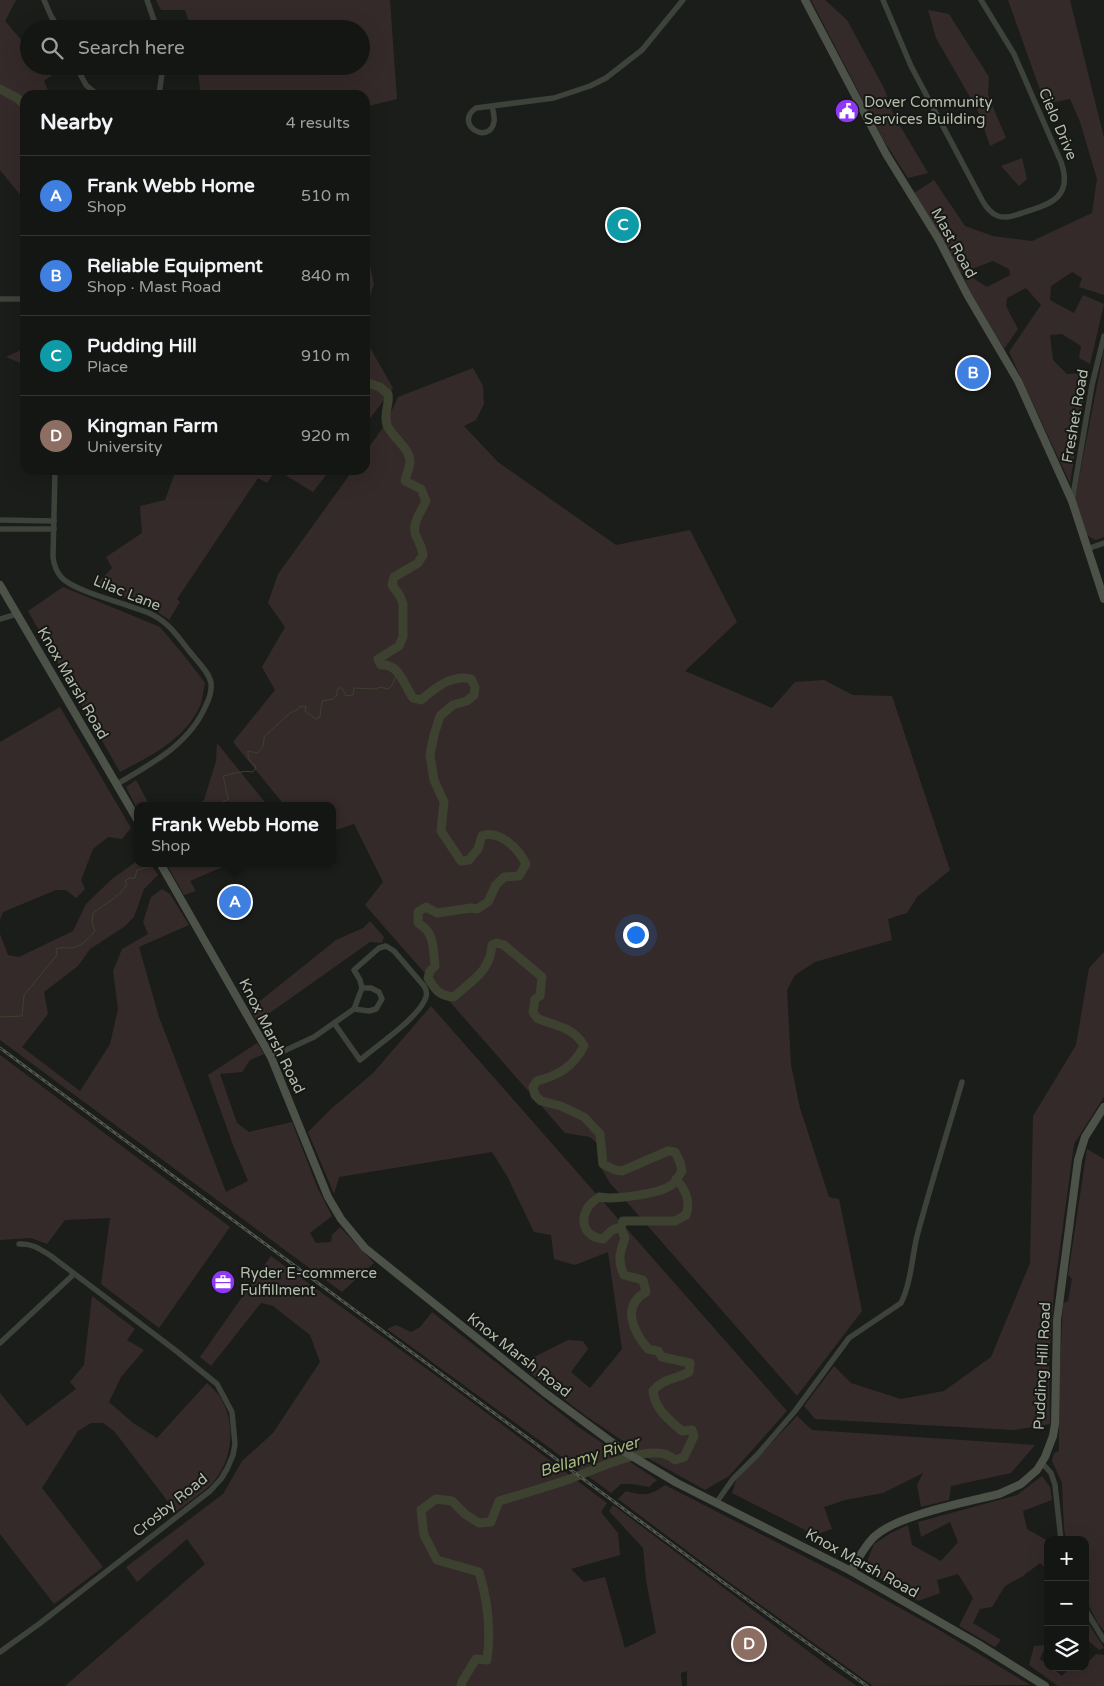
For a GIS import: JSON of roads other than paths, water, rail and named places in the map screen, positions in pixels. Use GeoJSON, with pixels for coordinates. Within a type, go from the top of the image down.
{"type":"FeatureCollection","features":[{"type":"Feature","properties":{"kind":"main road","name":"Mast Road"},"geometry":{"type":"LineString","coordinates":[[805,0],[892,165],[938,240],[968,296],[1018,381],[1072,502]]}},
{"type":"Feature","properties":{"kind":"main road"},"geometry":{"type":"LineString","coordinates":[[1072,502],[1104,599]]}},
{"type":"Feature","properties":{"kind":"main road","name":"Knox Marsh Road"},"geometry":{"type":"LineString","coordinates":[[0,585],[134,814]]}},
{"type":"Feature","properties":{"kind":"main road","name":"Knox Marsh Road"},"geometry":{"type":"LineString","coordinates":[[162,867],[271,1057],[328,1197],[341,1219],[365,1248],[544,1392],[625,1452],[654,1470],[716,1503],[811,1549],[851,1571],[978,1644],[1045,1686]]}},
{"type":"Feature","properties":{"kind":"main road","name":"Pudding Hill Road"},"geometry":{"type":"LineString","coordinates":[[851,1571],[869,1542],[888,1527],[912,1518],[1013,1489],[1030,1477],[1042,1464],[1050,1446],[1055,1424],[1057,1320],[1078,1160],[1086,1137],[1104,1107]]}},
{"type":"Feature","properties":{"kind":"street"},"geometry":{"type":"LineString","coordinates":[[44,0],[53,20]]}},
{"type":"Feature","properties":{"kind":"street"},"geometry":{"type":"LineString","coordinates":[[147,0],[154,20]]}},
{"type":"Feature","properties":{"kind":"street"},"geometry":{"type":"LineString","coordinates":[[492,106],[495,119],[492,128],[481,133],[473,130],[469,122],[470,114],[480,107],[554,98],[590,86],[606,78],[642,50],[682,0]]}},
{"type":"Feature","properties":{"kind":"street","name":"Cielo Drive"},"geometry":{"type":"LineString","coordinates":[[883,0],[917,78],[982,200],[992,214],[1008,217],[1042,207],[1055,200],[1064,187],[1065,175],[1014,54],[981,0]]}},
{"type":"Feature","properties":{"kind":"street"},"geometry":{"type":"LineString","coordinates":[[81,75],[86,85],[92,90]]}},
{"type":"Feature","properties":{"kind":"street"},"geometry":{"type":"LineString","coordinates":[[160,90],[162,75]]}},
{"type":"Feature","properties":{"kind":"street"},"geometry":{"type":"LineString","coordinates":[[0,299],[20,299]]}},
{"type":"Feature","properties":{"kind":"street","name":"Freshet Road"},"geometry":{"type":"LineString","coordinates":[[1072,502],[1092,385],[1104,336]]}},
{"type":"Feature","properties":{"kind":"street","name":"Lilac Lane"},"geometry":{"type":"LineString","coordinates":[[55,475],[54,564],[62,578],[79,588],[160,619],[195,658],[210,682],[208,701],[195,726],[169,751],[116,784]]}},
{"type":"Feature","properties":{"kind":"street"},"geometry":{"type":"LineString","coordinates":[[0,520],[54,521]]}},
{"type":"Feature","properties":{"kind":"street"},"geometry":{"type":"LineString","coordinates":[[0,529],[54,529]]}},
{"type":"Feature","properties":{"kind":"street"},"geometry":{"type":"LineString","coordinates":[[1087,549],[1104,543]]}},
{"type":"Feature","properties":{"kind":"street"},"geometry":{"type":"LineString","coordinates":[[0,619],[17,614]]}},
{"type":"Feature","properties":{"kind":"street"},"geometry":{"type":"LineString","coordinates":[[271,1057],[306,1041],[354,1009],[362,988],[354,970],[379,948],[386,946],[390,948],[424,986],[426,993],[424,1002],[418,1010],[360,1060],[334,1023]]}},
{"type":"Feature","properties":{"kind":"street"},"geometry":{"type":"LineString","coordinates":[[354,1009],[373,1010],[381,1003],[381,995],[378,992],[371,988],[362,988]]}},
{"type":"Feature","properties":{"kind":"street"},"geometry":{"type":"LineString","coordinates":[[716,1503],[733,1479],[795,1412],[849,1338],[901,1303],[905,1295],[931,1182],[962,1082]]}},
{"type":"Feature","properties":{"kind":"street","name":"Crosby Road"},"geometry":{"type":"LineString","coordinates":[[0,1652],[204,1496],[221,1479],[235,1450],[232,1412],[217,1384],[175,1350],[38,1248],[28,1244],[19,1244]]}},
{"type":"Feature","properties":{"kind":"street"},"geometry":{"type":"LineString","coordinates":[[0,1343],[74,1274]]}},
{"type":"Feature","properties":{"kind":"street"},"geometry":{"type":"LineString","coordinates":[[1042,1464],[1051,1473],[1055,1484],[1061,1536]]}},
{"type":"Feature","properties":{"kind":"street"},"geometry":{"type":"LineString","coordinates":[[1089,1616],[1104,1640]]}},
{"type":"Feature","properties":{"kind":"waterway","name":"Bellamy River"},"geometry":{"type":"LineString","coordinates":[[0,89],[20,101]]}},
{"type":"Feature","properties":{"kind":"waterway","name":"Bellamy River"},"geometry":{"type":"LineString","coordinates":[[370,384],[380,387],[388,394],[387,425],[404,447],[409,457],[410,464],[405,481],[421,489],[426,501],[417,518],[415,527],[416,536],[423,555],[418,563],[394,577],[392,585],[403,604],[403,637],[399,646],[378,659],[381,665],[387,665],[397,671],[413,698],[421,700],[451,680],[457,678],[471,679],[475,687],[474,695],[467,701],[453,705],[440,716],[430,755],[434,780],[444,802],[441,831],[461,861],[469,860],[478,849],[482,836],[495,835],[508,842],[519,852],[526,864],[519,876],[504,877],[496,885],[488,902],[477,909],[471,908],[437,913],[426,907],[418,912],[418,923],[428,931],[433,947],[435,966],[430,971],[428,978],[438,992],[454,997],[484,969],[491,954],[492,945],[497,943],[504,945],[542,977],[540,996],[535,999],[533,1012],[537,1018],[575,1034],[584,1046],[565,1069],[537,1081],[533,1087],[535,1095],[541,1101],[561,1106],[584,1117],[600,1134],[603,1164],[615,1170],[622,1171],[668,1151],[675,1152],[680,1162],[682,1171],[672,1185],[664,1189],[635,1196],[599,1197],[588,1207],[584,1225],[593,1236],[603,1239],[613,1230],[621,1228]]}},
{"type":"Feature","properties":{"kind":"waterway"},"geometry":{"type":"LineString","coordinates":[[222,802],[229,799],[223,776],[252,772],[256,769],[249,759],[248,751],[259,752],[263,746],[264,737],[290,713],[299,707],[306,706],[305,711],[316,719],[320,717],[322,701],[333,699],[337,695],[339,688],[342,688],[346,696],[353,695],[354,688],[375,689],[380,687],[388,689],[392,685],[398,671]]}},
{"type":"Feature","properties":{"kind":"waterway"},"geometry":{"type":"LineString","coordinates":[[0,1017],[22,1016],[24,995],[57,955],[56,949],[77,947],[86,940],[95,931],[92,923],[93,913],[120,893],[127,884],[125,881],[129,878],[135,878],[137,870],[148,867]]}},
{"type":"Feature","properties":{"kind":"waterway","name":"Bellamy River"},"geometry":{"type":"LineString","coordinates":[[461,1686],[476,1659],[487,1660],[489,1627],[485,1594],[479,1572],[437,1560],[424,1535],[421,1510],[436,1499],[452,1501],[465,1514],[479,1523],[491,1522],[499,1501],[639,1455],[666,1454],[675,1460],[684,1457],[694,1436],[692,1430],[682,1431],[663,1413],[656,1403],[653,1391],[665,1381],[689,1372],[690,1363],[662,1357],[658,1351],[648,1349],[643,1342],[634,1327],[632,1319],[634,1304],[646,1292],[643,1280],[624,1275],[620,1261],[625,1238],[621,1228],[623,1221],[675,1221],[686,1215],[687,1196],[676,1179]]}},
{"type":"Feature","properties":{"kind":"railway"},"geometry":{"type":"LineString","coordinates":[[0,1048],[720,1580],[867,1686]]}},
{"type":"Feature","properties":{"kind":"place","name":"Dover Community Services Building"},"geometry":{"type":"Point","coordinates":[847,111]}},
{"type":"Feature","properties":{"kind":"place","name":"Pudding Hill"},"geometry":{"type":"Point","coordinates":[623,225]}},
{"type":"Feature","properties":{"kind":"place","name":"Reliable Equipment"},"geometry":{"type":"Point","coordinates":[973,373]}},
{"type":"Feature","properties":{"kind":"place","name":"Frank Webb Home"},"geometry":{"type":"Point","coordinates":[235,902]}},
{"type":"Feature","properties":{"kind":"place","name":"Ryder E-commerce Fulfillment"},"geometry":{"type":"Point","coordinates":[223,1282]}},
{"type":"Feature","properties":{"kind":"place","name":"Kingman Farm"},"geometry":{"type":"Point","coordinates":[749,1644]}}]}
